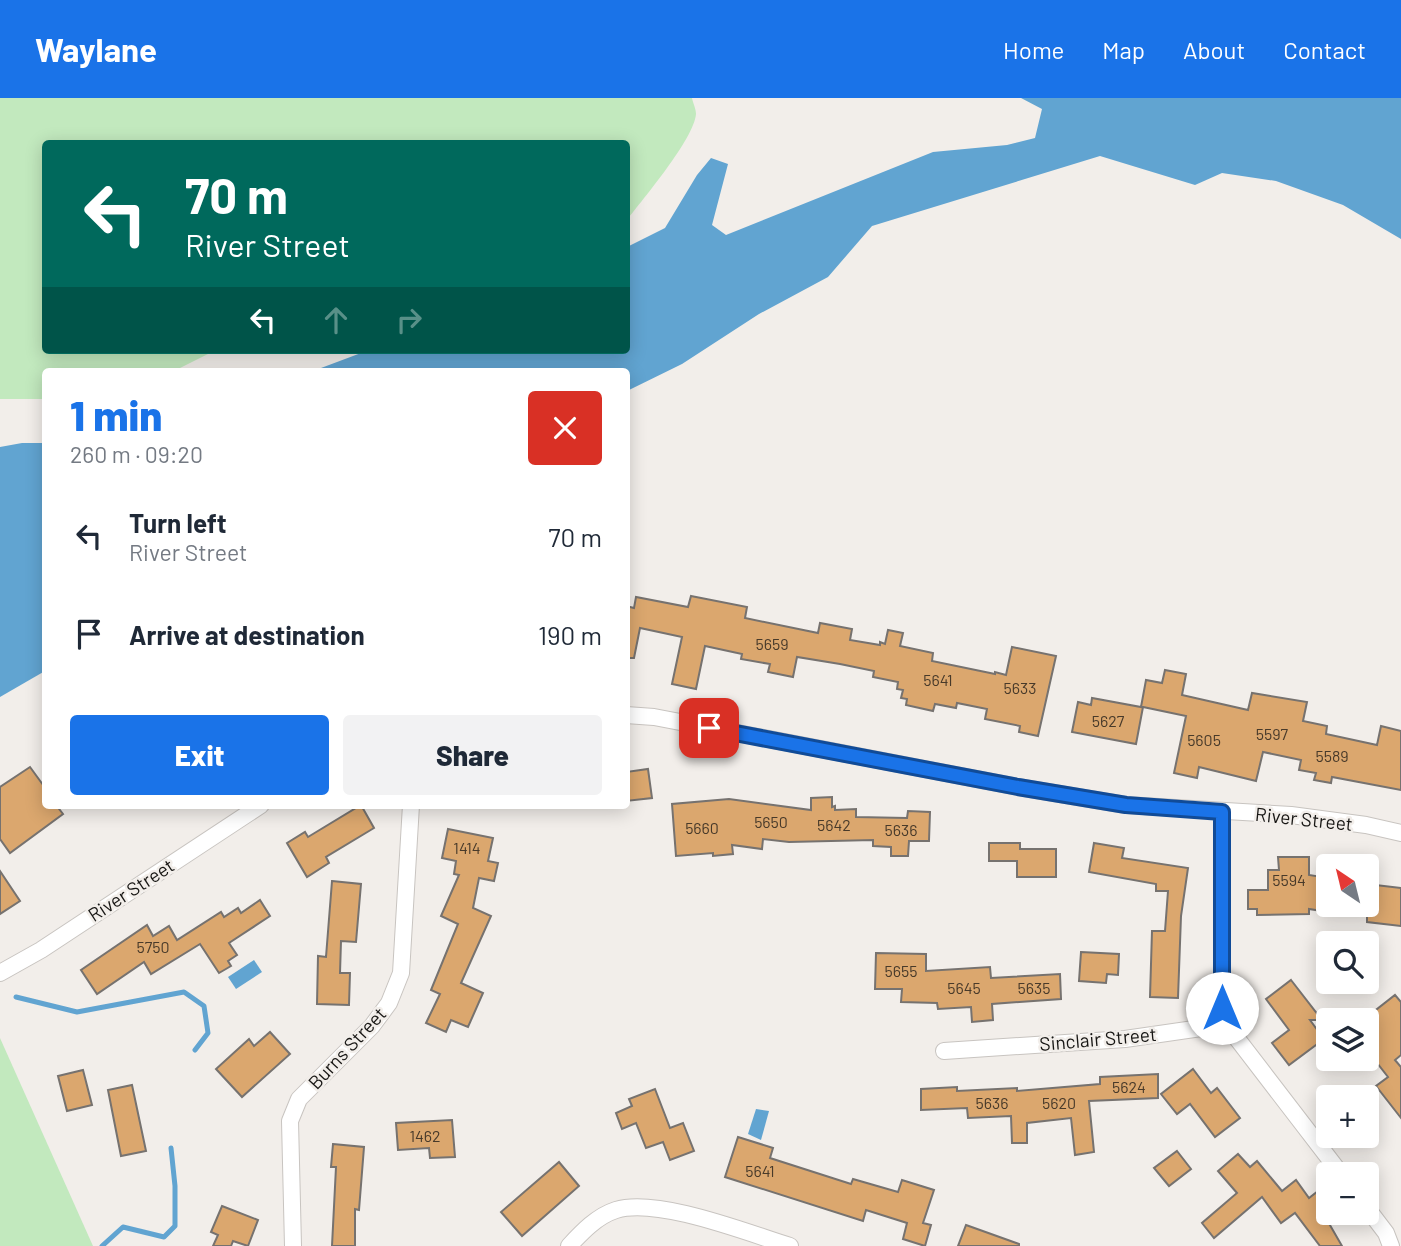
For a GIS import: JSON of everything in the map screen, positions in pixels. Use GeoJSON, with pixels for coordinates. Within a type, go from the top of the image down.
{"type":"FeatureCollection","features":[{"type":"Feature","properties":{"kind":"street","name":"River Street"},"geometry":{"type":"LineString","coordinates":[[630,715],[654,717],[1032,790],[1126,805],[1291,815],[1366,825],[1401,833]]}},
{"type":"Feature","properties":{"kind":"street","name":"River Street"},"geometry":{"type":"LineString","coordinates":[[0,973],[41,950],[255,809]]}},
{"type":"Feature","properties":{"kind":"street","name":"Burns Street"},"geometry":{"type":"LineString","coordinates":[[293,1246],[290,1121],[299,1099],[372,1026],[389,1003],[401,973],[411,809]]}},
{"type":"Feature","properties":{"kind":"street"},"geometry":{"type":"LineString","coordinates":[[1222,812],[1222,1019],[1332,1162]]}},
{"type":"Feature","properties":{"kind":"street","name":"Sinclair Street"},"geometry":{"type":"LineString","coordinates":[[944,1051],[1125,1039],[1201,1028],[1222,1019]]}},
{"type":"Feature","properties":{"kind":"street"},"geometry":{"type":"LineString","coordinates":[[569,1246],[590,1224],[616,1210],[649,1207],[685,1214],[790,1246]]}},
{"type":"Feature","properties":{"kind":"street"},"geometry":{"type":"LineString","coordinates":[[1379,1224],[1387,1234],[1391,1246]]}},
{"type":"Feature","properties":{"kind":"green space"},"geometry":{"type":"Polygon","coordinates":[[[0,98],[692,98],[696,114],[687,138],[630,216],[630,140],[42,140],[42,354],[208,354],[180,368],[42,368],[42,399],[0,399],[0,98]]]}},
{"type":"Feature","properties":{"kind":"green space"},"geometry":{"type":"Polygon","coordinates":[[[0,1038],[93,1246],[0,1246],[0,1038]]]}},
{"type":"Feature","properties":{"kind":"water"},"geometry":{"type":"Polygon","coordinates":[[[1021,98],[1401,98],[1401,239],[1343,205],[1276,181],[1222,173],[1195,185],[1100,156],[872,226],[828,277],[759,314],[682,364],[630,390],[630,368],[321,368],[358,354],[630,354],[630,246],[665,228],[697,175],[711,158],[728,164],[712,225],[726,235],[933,152],[1007,145],[1035,138],[1042,109],[1021,98]]]}},
{"type":"Feature","properties":{"kind":"water"},"geometry":{"type":"Polygon","coordinates":[[[42,443],[42,673],[0,697],[0,447],[42,443]]]}},
{"type":"Feature","properties":{"kind":"water"},"geometry":{"type":"Polygon","coordinates":[[[254,960],[262,972],[236,989],[228,977],[254,960]]]}},
{"type":"Feature","properties":{"kind":"water"},"geometry":{"type":"Polygon","coordinates":[[[756,1109],[769,1111],[761,1140],[748,1134],[756,1109]]]}},
{"type":"Feature","properties":{"kind":"building"},"geometry":{"type":"Polygon","coordinates":[[[691,596],[747,607],[745,618],[818,633],[820,623],[852,629],[850,640],[880,645],[880,642],[885,644],[888,630],[903,633],[900,646],[933,653],[932,661],[995,674],[1006,675],[1012,647],[1056,656],[1038,736],[1019,732],[1020,726],[985,719],[987,709],[957,703],[956,708],[935,704],[933,711],[906,705],[907,699],[901,698],[903,690],[897,689],[898,682],[873,677],[874,671],[797,657],[793,677],[768,672],[770,664],[741,659],[742,654],[705,646],[696,689],[672,684],[682,637],[640,628],[634,658],[630,658],[630,607],[634,608],[636,597],[688,607],[691,596]]]}},
{"type":"Feature","properties":{"kind":"building"},"geometry":{"type":"Polygon","coordinates":[[[1165,670],[1186,674],[1182,695],[1248,710],[1252,693],[1307,702],[1303,721],[1327,726],[1326,734],[1377,745],[1381,726],[1401,731],[1401,790],[1332,777],[1331,783],[1314,780],[1316,773],[1299,770],[1301,760],[1263,752],[1256,781],[1199,767],[1197,778],[1174,773],[1186,716],[1143,707],[1136,744],[1072,732],[1078,702],[1091,705],[1092,698],[1141,707],[1146,680],[1162,683],[1165,670]]]}},
{"type":"Feature","properties":{"kind":"building"},"geometry":{"type":"Polygon","coordinates":[[[30,767],[42,784],[42,809],[59,809],[63,814],[10,853],[0,839],[0,787],[30,767]]]}},
{"type":"Feature","properties":{"kind":"building"},"geometry":{"type":"Polygon","coordinates":[[[648,769],[652,798],[630,801],[630,771],[648,769]]]}},
{"type":"Feature","properties":{"kind":"building"},"geometry":{"type":"Polygon","coordinates":[[[832,797],[832,807],[835,806],[835,810],[856,809],[856,817],[907,818],[908,811],[930,812],[929,841],[909,841],[908,856],[891,856],[891,847],[873,846],[873,840],[789,842],[763,839],[762,849],[732,845],[733,854],[676,856],[672,804],[729,799],[811,810],[811,798],[832,797]]]}},
{"type":"Feature","properties":{"kind":"building"},"geometry":{"type":"Polygon","coordinates":[[[354,809],[363,809],[374,828],[326,857],[329,863],[307,877],[287,843],[305,832],[308,837],[354,809]]]}},
{"type":"Feature","properties":{"kind":"building"},"geometry":{"type":"Polygon","coordinates":[[[448,829],[493,838],[488,861],[498,863],[494,881],[479,878],[473,908],[491,916],[461,983],[483,993],[468,1027],[451,1020],[446,1032],[426,1023],[440,994],[431,990],[458,924],[441,916],[459,875],[454,874],[456,861],[442,858],[448,829]]]}},
{"type":"Feature","properties":{"kind":"building"},"geometry":{"type":"Polygon","coordinates":[[[989,843],[1020,843],[1020,849],[1056,849],[1056,877],[1017,877],[1017,861],[989,861],[989,843]]]}},
{"type":"Feature","properties":{"kind":"building"},"geometry":{"type":"Polygon","coordinates":[[[1094,843],[1124,848],[1122,858],[1188,868],[1181,916],[1178,998],[1150,997],[1152,931],[1165,931],[1168,891],[1156,891],[1156,884],[1089,872],[1094,843]]]}},
{"type":"Feature","properties":{"kind":"building"},"geometry":{"type":"Polygon","coordinates":[[[1278,857],[1309,857],[1309,875],[1316,876],[1316,910],[1309,909],[1309,914],[1257,915],[1257,909],[1248,909],[1248,890],[1268,890],[1268,870],[1279,870],[1278,857]]]}},
{"type":"Feature","properties":{"kind":"building"},"geometry":{"type":"Polygon","coordinates":[[[0,871],[20,901],[0,914],[0,871]]]}},
{"type":"Feature","properties":{"kind":"building"},"geometry":{"type":"Polygon","coordinates":[[[332,881],[361,884],[356,942],[341,941],[340,973],[350,973],[349,1005],[317,1004],[318,956],[326,957],[332,881]]]}},
{"type":"Feature","properties":{"kind":"building"},"geometry":{"type":"Polygon","coordinates":[[[1379,885],[1401,888],[1401,926],[1367,922],[1367,917],[1379,917],[1379,885]]]}},
{"type":"Feature","properties":{"kind":"building"},"geometry":{"type":"Polygon","coordinates":[[[260,900],[270,916],[229,943],[237,955],[228,961],[231,966],[219,973],[200,944],[151,974],[144,962],[97,994],[81,970],[147,925],[153,936],[169,926],[177,940],[221,912],[224,917],[238,908],[241,913],[260,900]]]}},
{"type":"Feature","properties":{"kind":"building"},"geometry":{"type":"Polygon","coordinates":[[[1081,952],[1119,954],[1118,975],[1107,974],[1106,983],[1079,981],[1081,952]]]}},
{"type":"Feature","properties":{"kind":"building"},"geometry":{"type":"Polygon","coordinates":[[[876,953],[926,954],[926,971],[990,967],[991,978],[1060,974],[1061,999],[992,1004],[993,1020],[972,1022],[971,1007],[938,1009],[937,1003],[901,1002],[902,989],[875,989],[876,953]]]}},
{"type":"Feature","properties":{"kind":"building"},"geometry":{"type":"Polygon","coordinates":[[[1291,980],[1316,1012],[1316,1020],[1310,1020],[1316,1028],[1316,1045],[1289,1065],[1272,1043],[1289,1030],[1266,999],[1291,980]]]}},
{"type":"Feature","properties":{"kind":"building"},"geometry":{"type":"Polygon","coordinates":[[[1395,995],[1401,1002],[1401,1055],[1395,1060],[1401,1067],[1401,1118],[1377,1085],[1388,1077],[1379,1065],[1378,1008],[1395,995]]]}},
{"type":"Feature","properties":{"kind":"building"},"geometry":{"type":"Polygon","coordinates":[[[270,1032],[290,1054],[242,1097],[216,1069],[249,1039],[254,1046],[270,1032]]]}},
{"type":"Feature","properties":{"kind":"building"},"geometry":{"type":"Polygon","coordinates":[[[1193,1069],[1211,1093],[1217,1088],[1240,1118],[1215,1137],[1190,1104],[1177,1114],[1161,1094],[1193,1069]]]}},
{"type":"Feature","properties":{"kind":"building"},"geometry":{"type":"Polygon","coordinates":[[[83,1070],[92,1105],[67,1111],[58,1076],[83,1070]]]}},
{"type":"Feature","properties":{"kind":"building"},"geometry":{"type":"Polygon","coordinates":[[[1158,1074],[1158,1098],[1089,1101],[1094,1152],[1075,1155],[1071,1118],[1027,1123],[1027,1143],[1012,1143],[1011,1116],[968,1118],[967,1108],[921,1110],[921,1089],[957,1087],[957,1091],[1017,1088],[1017,1091],[1100,1084],[1100,1077],[1158,1074]]]}},
{"type":"Feature","properties":{"kind":"building"},"geometry":{"type":"Polygon","coordinates":[[[132,1085],[146,1151],[121,1156],[108,1090],[132,1085]]]}},
{"type":"Feature","properties":{"kind":"building"},"geometry":{"type":"Polygon","coordinates":[[[655,1089],[670,1128],[683,1123],[694,1151],[670,1160],[663,1142],[646,1148],[636,1123],[622,1129],[616,1113],[632,1106],[629,1099],[655,1089]]]}},
{"type":"Feature","properties":{"kind":"building"},"geometry":{"type":"Polygon","coordinates":[[[452,1120],[455,1157],[430,1158],[429,1148],[398,1150],[396,1123],[452,1120]]]}},
{"type":"Feature","properties":{"kind":"building"},"geometry":{"type":"Polygon","coordinates":[[[738,1137],[773,1148],[770,1158],[851,1184],[853,1179],[898,1192],[902,1180],[934,1190],[923,1223],[931,1225],[925,1246],[903,1239],[907,1223],[866,1210],[863,1221],[725,1177],[738,1137]]]}},
{"type":"Feature","properties":{"kind":"building"},"geometry":{"type":"Polygon","coordinates":[[[333,1144],[364,1147],[359,1210],[355,1209],[355,1246],[332,1246],[336,1167],[331,1167],[333,1144]]]}},
{"type":"Feature","properties":{"kind":"building"},"geometry":{"type":"Polygon","coordinates":[[[1177,1151],[1191,1169],[1169,1186],[1154,1168],[1177,1151]]]}},
{"type":"Feature","properties":{"kind":"building"},"geometry":{"type":"Polygon","coordinates":[[[1238,1154],[1250,1167],[1257,1161],[1282,1191],[1296,1180],[1309,1198],[1316,1193],[1316,1225],[1330,1225],[1342,1246],[1320,1246],[1295,1213],[1281,1223],[1262,1197],[1214,1238],[1202,1223],[1237,1193],[1218,1171],[1238,1154]]]}},
{"type":"Feature","properties":{"kind":"building"},"geometry":{"type":"Polygon","coordinates":[[[559,1162],[579,1186],[522,1236],[501,1212],[559,1162]]]}},
{"type":"Feature","properties":{"kind":"building"},"geometry":{"type":"Polygon","coordinates":[[[222,1206],[258,1220],[248,1246],[233,1241],[231,1246],[213,1246],[218,1235],[211,1232],[222,1206]]]}},
{"type":"Feature","properties":{"kind":"building"},"geometry":{"type":"Polygon","coordinates":[[[966,1225],[1019,1244],[1019,1246],[958,1246],[966,1225]]]}},
{"type":"Feature","properties":{"kind":"waterway"},"geometry":{"type":"LineString","coordinates":[[16,997],[77,1012],[184,992],[204,1006],[208,1033],[195,1050]]}},
{"type":"Feature","properties":{"kind":"waterway"},"geometry":{"type":"LineString","coordinates":[[102,1246],[123,1227],[164,1237],[175,1226],[171,1148]]}},
{"type":"Feature","properties":{"kind":"route"},"geometry":{"type":"LineString","coordinates":[[709,728],[1126,805],[1222,812],[1222,1008]]}}]}
